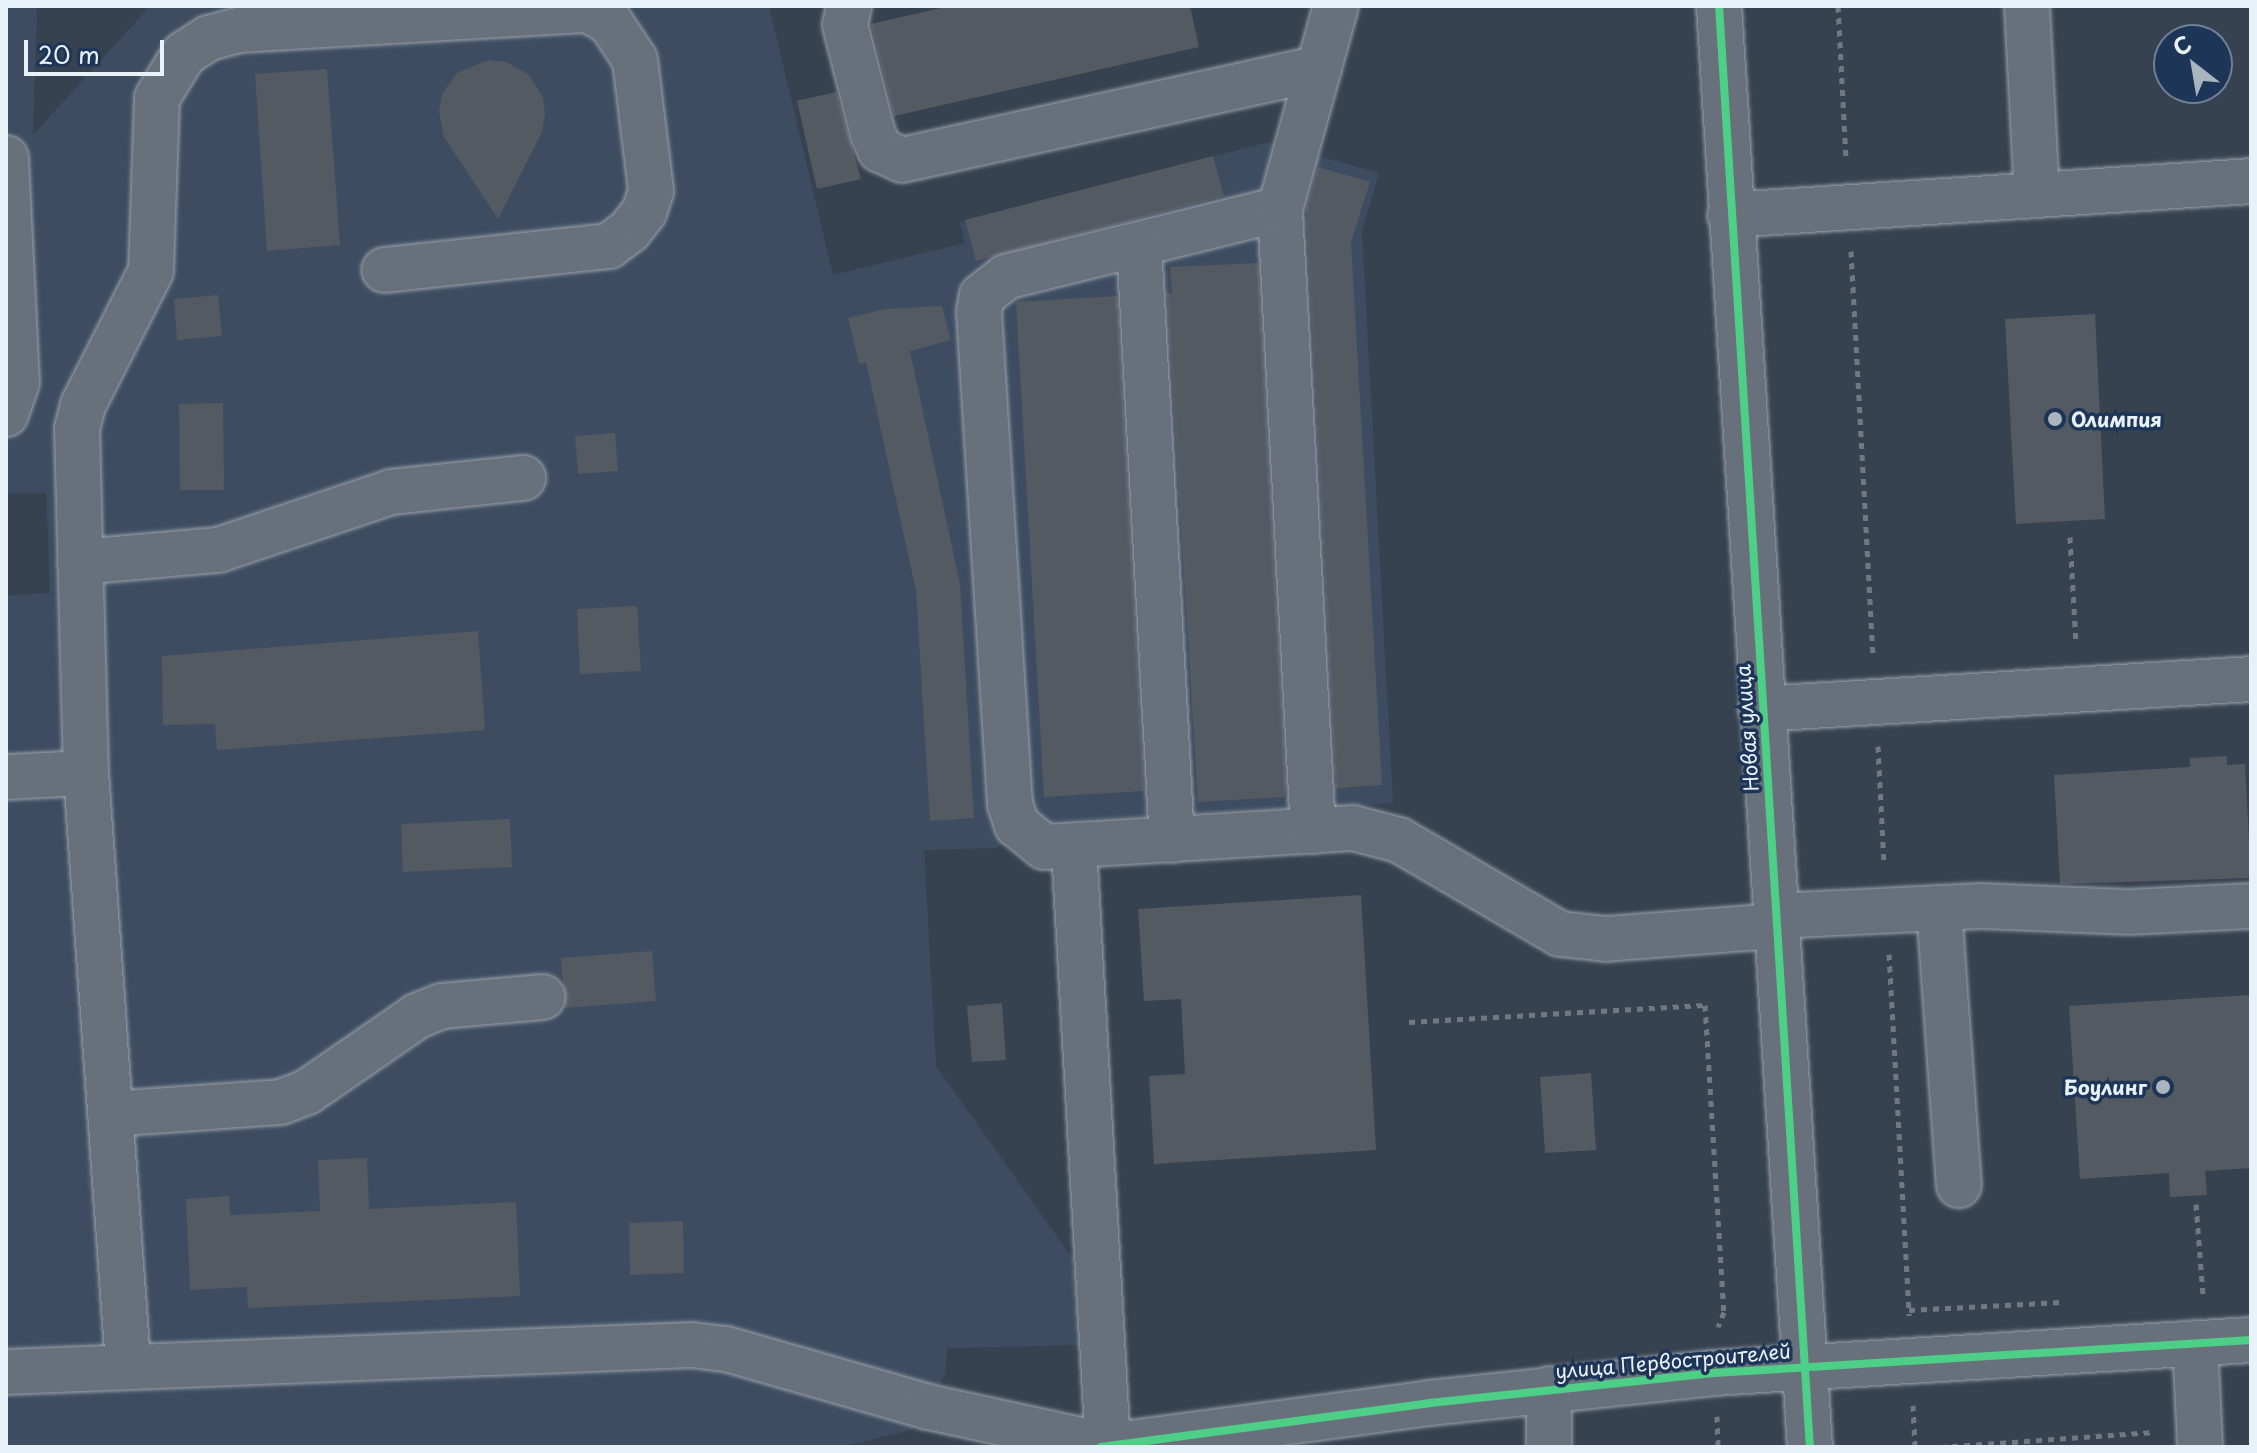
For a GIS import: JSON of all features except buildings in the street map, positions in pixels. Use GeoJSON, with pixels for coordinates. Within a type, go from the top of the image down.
{"type":"FeatureCollection","features":[{"type":"Feature","properties":{"kind":"street"},"geometry":{"type":"LineString","coordinates":[[849,6],[845,25],[873,134],[880,150],[902,160],[1319,68]]}},
{"type":"Feature","properties":{"kind":"street"},"geometry":{"type":"LineString","coordinates":[[1313,831],[1280,209],[1336,6]]}},
{"type":"Feature","properties":{"kind":"street","name":"Новая улица"},"geometry":{"type":"LineString","coordinates":[[1719,6],[1810,1447]]}},
{"type":"Feature","properties":{"kind":"street"},"geometry":{"type":"LineString","coordinates":[[2027,6],[2037,195]]}},
{"type":"Feature","properties":{"kind":"street"},"geometry":{"type":"LineString","coordinates":[[128,1364],[86,773],[77,429],[83,405],[151,271],[157,98],[184,54],[209,38],[238,30],[588,10],[610,22],[635,60],[651,191],[644,212],[629,231],[609,246],[384,270]]}},
{"type":"Feature","properties":{"kind":"street"},"geometry":{"type":"LineString","coordinates":[[6,158],[17,382],[6,414]]}},
{"type":"Feature","properties":{"kind":"street"},"geometry":{"type":"LineString","coordinates":[[1730,215],[2251,181]]}},
{"type":"Feature","properties":{"kind":"street"},"geometry":{"type":"LineString","coordinates":[[1280,209],[1006,277],[982,296],[979,312],[1010,804],[1029,839],[1044,847],[1074,847],[1353,828],[1399,840],[1560,934],[1606,939],[1939,908],[2129,912],[2251,906]]}},
{"type":"Feature","properties":{"kind":"street"},"geometry":{"type":"LineString","coordinates":[[1139,245],[1172,840]]}},
{"type":"Feature","properties":{"kind":"street"},"geometry":{"type":"LineString","coordinates":[[80,562],[218,550],[391,492],[523,478]]}},
{"type":"Feature","properties":{"kind":"street"},"geometry":{"type":"LineString","coordinates":[[1761,709],[2251,679]]}},
{"type":"Feature","properties":{"kind":"street"},"geometry":{"type":"LineString","coordinates":[[6,777],[86,773]]}},
{"type":"Feature","properties":{"kind":"street"},"geometry":{"type":"LineString","coordinates":[[6,1372],[128,1364],[692,1345],[726,1349],[928,1407],[1108,1446],[1074,847]]}},
{"type":"Feature","properties":{"kind":"street"},"geometry":{"type":"LineString","coordinates":[[1939,908],[1959,1185]]}},
{"type":"Feature","properties":{"kind":"street"},"geometry":{"type":"LineString","coordinates":[[110,1114],[281,1102],[307,1092],[417,1016],[442,1006],[543,997]]}},
{"type":"Feature","properties":{"kind":"street","name":"улица Первостроителей"},"geometry":{"type":"LineString","coordinates":[[1101,1447],[1549,1389],[1714,1373],[1804,1365],[2251,1340]]}},
{"type":"Feature","properties":{"kind":"street"},"geometry":{"type":"LineString","coordinates":[[2195,1343],[2200,1438]]}},
{"type":"Feature","properties":{"kind":"street"},"geometry":{"type":"LineString","coordinates":[[1549,1389],[1549,1447]]}},
{"type":"Feature","properties":{"kind":"path"},"geometry":{"type":"LineString","coordinates":[[2070,537],[2078,690]]}},
{"type":"Feature","properties":{"kind":"path"},"geometry":{"type":"LineString","coordinates":[[1409,1022],[1705,1005],[1724,1312],[1713,1341],[1718,1447]]}},
{"type":"Feature","properties":{"kind":"path"},"geometry":{"type":"LineString","coordinates":[[2196,1204],[2203,1294]]}},
{"type":"Feature","properties":{"kind":"path"},"geometry":{"type":"LineString","coordinates":[[1940,1447],[2200,1438]]}},
{"type":"Feature","properties":{"kind":"shaded area"},"geometry":{"type":"Polygon","coordinates":[[[6,6],[37,6],[33,135],[150,6],[769,6],[833,275],[965,243],[960,222],[1269,142],[1379,173],[1362,231],[1393,803],[1054,821],[996,848],[924,850],[936,1066],[1073,1259],[1080,1345],[947,1348],[946,1373],[915,1429],[841,1447],[6,1446],[6,596],[50,593],[46,493],[6,494],[6,6]]]}},
{"type":"Feature","properties":{"kind":"cycle path"},"geometry":{"type":"LineString","coordinates":[[1719,6],[1810,1447]]}},
{"type":"Feature","properties":{"kind":"cycle path"},"geometry":{"type":"LineString","coordinates":[[1101,1447],[1429,1403],[1714,1373],[2251,1340]]}},
{"type":"Feature","properties":{"kind":"place","name":"Олимпия"},"geometry":{"type":"Point","coordinates":[2055,419]}},
{"type":"Feature","properties":{"kind":"place","name":"Боулинг"},"geometry":{"type":"Point","coordinates":[2163,1087]}}]}
